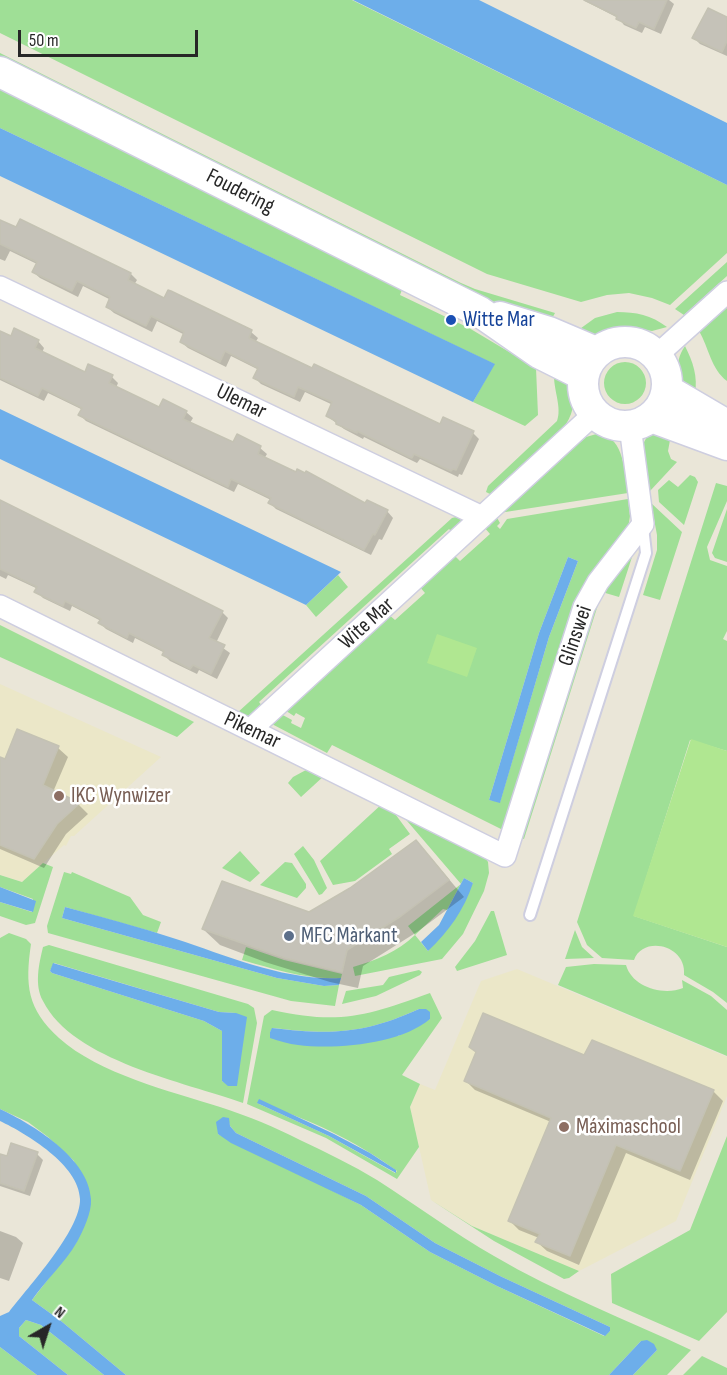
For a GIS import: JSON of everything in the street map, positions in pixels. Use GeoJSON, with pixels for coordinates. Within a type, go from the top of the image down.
{"type":"FeatureCollection","features":[{"type":"Feature","properties":{"kind":"street","name":"Foudering"},"geometry":{"type":"LineString","coordinates":[[0,72],[480,312],[521,322],[590,364]]}},
{"type":"Feature","properties":{"kind":"street","name":"Ulemar"},"geometry":{"type":"LineString","coordinates":[[0,287],[482,517]]}},
{"type":"Feature","properties":{"kind":"street"},"geometry":{"type":"LineString","coordinates":[[656,356],[727,292]]}},
{"type":"Feature","properties":{"kind":"street"},"geometry":{"type":"LineString","coordinates":[[641,422],[662,405],[667,390],[665,372],[656,356],[646,347],[634,342],[608,345],[590,364],[582,389],[586,403],[594,414],[611,424],[641,422],[727,445]]}},
{"type":"Feature","properties":{"kind":"street"},"geometry":{"type":"LineString","coordinates":[[667,390],[727,425]]}},
{"type":"Feature","properties":{"kind":"street","name":"Wite Mar"},"geometry":{"type":"LineString","coordinates":[[250,730],[594,414]]}},
{"type":"Feature","properties":{"kind":"street"},"geometry":{"type":"LineString","coordinates":[[641,422],[643,524]]}},
{"type":"Feature","properties":{"kind":"street","name":"Glinswei"},"geometry":{"type":"LineString","coordinates":[[505,856],[584,607],[598,582],[643,524]]}},
{"type":"Feature","properties":{"kind":"street","name":"Pikemar"},"geometry":{"type":"LineString","coordinates":[[0,606],[330,768],[350,786],[505,856]]}},
{"type":"Feature","properties":{"kind":"lane"},"geometry":{"type":"LineString","coordinates":[[530,915],[646,553],[643,524]]}},
{"type":"Feature","properties":{"kind":"shaded area","name":"IKC Wynwizer"},"geometry":{"type":"Polygon","coordinates":[[[0,684],[161,757],[74,836],[71,836],[66,846],[64,845],[22,882],[0,875],[0,684]]]}},
{"type":"Feature","properties":{"kind":"shaded area","name":"Máximaschool"},"geometry":{"type":"Polygon","coordinates":[[[517,969],[727,1057],[727,1096],[676,1221],[579,1271],[472,1226],[431,1200],[410,1107],[420,1084],[435,1090],[481,981],[517,969]]]}},
{"type":"Feature","properties":{"kind":"green space"},"geometry":{"type":"Polygon","coordinates":[[[0,0],[352,0],[727,185],[727,253],[670,305],[629,293],[607,295],[581,302],[487,274],[0,33],[0,0]]]}},
{"type":"Feature","properties":{"kind":"green space"},"geometry":{"type":"Polygon","coordinates":[[[0,53],[461,283],[555,313],[549,324],[459,288],[0,59],[0,53]]]}},
{"type":"Feature","properties":{"kind":"green space"},"geometry":{"type":"Polygon","coordinates":[[[0,86],[403,287],[400,295],[469,328],[536,368],[538,415],[525,426],[473,402],[494,364],[0,128],[0,86]]]}},
{"type":"Feature","properties":{"kind":"green space"},"geometry":{"type":"Polygon","coordinates":[[[727,262],[727,276],[684,315],[675,309],[727,262]]]}},
{"type":"Feature","properties":{"kind":"green space"},"geometry":{"type":"Polygon","coordinates":[[[727,307],[727,381],[717,371],[699,331],[727,307]]]}},
{"type":"Feature","properties":{"kind":"green space"},"geometry":{"type":"Polygon","coordinates":[[[617,312],[643,315],[667,327],[652,331],[616,328],[593,335],[577,331],[595,318],[617,312]]]}},
{"type":"Feature","properties":{"kind":"green space"},"geometry":{"type":"Polygon","coordinates":[[[685,346],[694,369],[695,395],[679,372],[679,359],[685,346]]]}},
{"type":"Feature","properties":{"kind":"green space"},"geometry":{"type":"Polygon","coordinates":[[[625,362],[640,368],[646,383],[640,398],[625,404],[610,398],[604,383],[610,368],[625,362]]]}},
{"type":"Feature","properties":{"kind":"green space"},"geometry":{"type":"Polygon","coordinates":[[[554,376],[571,385],[573,403],[566,424],[494,491],[490,494],[486,492],[488,486],[557,421],[559,411],[554,376]]]}},
{"type":"Feature","properties":{"kind":"green space"},"geometry":{"type":"Polygon","coordinates":[[[660,432],[670,440],[668,451],[671,459],[677,462],[650,491],[643,444],[649,433],[660,432]]]}},
{"type":"Feature","properties":{"kind":"green space"},"geometry":{"type":"Polygon","coordinates":[[[600,433],[614,442],[619,449],[628,493],[499,513],[586,437],[600,433]]]}},
{"type":"Feature","properties":{"kind":"green space"},"geometry":{"type":"Polygon","coordinates":[[[690,475],[698,482],[684,525],[659,502],[658,490],[669,480],[678,487],[690,475]]]}},
{"type":"Feature","properties":{"kind":"green space"},"geometry":{"type":"Polygon","coordinates":[[[716,483],[727,486],[727,501],[707,547],[710,560],[727,566],[727,631],[723,639],[727,641],[727,751],[690,740],[634,916],[727,947],[727,1003],[684,975],[679,956],[672,950],[655,946],[639,952],[634,960],[602,958],[587,945],[577,922],[716,483]]]}},
{"type":"Feature","properties":{"kind":"green space"},"geometry":{"type":"Polygon","coordinates":[[[628,499],[630,516],[628,528],[503,830],[332,745],[327,753],[270,723],[279,713],[301,728],[305,718],[296,713],[294,716],[283,709],[388,614],[395,620],[425,593],[419,586],[453,554],[460,561],[490,534],[484,527],[496,516],[500,523],[497,526],[500,529],[507,519],[628,499]],[[568,557],[539,633],[489,800],[500,802],[549,637],[578,561],[568,557]]]}},
{"type":"Feature","properties":{"kind":"green space"},"geometry":{"type":"Polygon","coordinates":[[[651,503],[682,532],[660,600],[643,595],[657,550],[657,535],[651,503]]]}},
{"type":"Feature","properties":{"kind":"green space"},"geometry":{"type":"Polygon","coordinates":[[[727,509],[727,562],[715,558],[712,553],[727,509]]]}},
{"type":"Feature","properties":{"kind":"green space"},"geometry":{"type":"Polygon","coordinates":[[[456,517],[462,523],[454,534],[449,529],[259,702],[263,707],[251,718],[237,713],[452,518],[456,517]]]}},
{"type":"Feature","properties":{"kind":"green space"},"geometry":{"type":"Polygon","coordinates":[[[633,554],[619,597],[602,592],[633,554]]]}},
{"type":"Feature","properties":{"kind":"green space"},"geometry":{"type":"Polygon","coordinates":[[[338,575],[348,587],[316,617],[306,605],[338,575]]]}},
{"type":"Feature","properties":{"kind":"green space"},"geometry":{"type":"Polygon","coordinates":[[[602,593],[524,839],[517,837],[588,610],[602,593]]]}},
{"type":"Feature","properties":{"kind":"green space"},"geometry":{"type":"Polygon","coordinates":[[[0,625],[194,722],[177,737],[0,657],[0,625]]]}},
{"type":"Feature","properties":{"kind":"green space"},"geometry":{"type":"Polygon","coordinates":[[[437,634],[477,648],[467,677],[427,663],[437,634]]]}},
{"type":"Feature","properties":{"kind":"green space"},"geometry":{"type":"Polygon","coordinates":[[[691,739],[727,751],[727,947],[633,916],[691,739]]]}},
{"type":"Feature","properties":{"kind":"green space"},"geometry":{"type":"Polygon","coordinates":[[[306,770],[325,775],[301,797],[288,783],[293,777],[306,770]]]}},
{"type":"Feature","properties":{"kind":"green space"},"geometry":{"type":"Polygon","coordinates":[[[383,803],[390,807],[410,834],[389,849],[392,854],[355,881],[333,885],[320,861],[383,803]]]}},
{"type":"Feature","properties":{"kind":"green space"},"geometry":{"type":"Polygon","coordinates":[[[402,815],[482,853],[488,862],[489,873],[484,891],[463,934],[442,959],[355,976],[353,967],[386,955],[415,935],[428,951],[473,883],[464,878],[461,884],[402,815]]]}},
{"type":"Feature","properties":{"kind":"green space"},"geometry":{"type":"Polygon","coordinates":[[[303,846],[314,860],[327,888],[322,894],[319,895],[294,854],[303,846]]]}},
{"type":"Feature","properties":{"kind":"green space"},"geometry":{"type":"Polygon","coordinates":[[[240,851],[260,873],[250,882],[222,868],[240,851]]]}},
{"type":"Feature","properties":{"kind":"green space"},"geometry":{"type":"Polygon","coordinates":[[[285,862],[292,863],[306,884],[306,888],[297,898],[260,885],[285,862]]]}},
{"type":"Feature","properties":{"kind":"green space"},"geometry":{"type":"Polygon","coordinates":[[[43,863],[53,867],[35,923],[26,925],[0,916],[0,902],[32,912],[33,899],[0,887],[0,875],[22,882],[43,863]]]}},
{"type":"Feature","properties":{"kind":"green space"},"geometry":{"type":"Polygon","coordinates":[[[64,872],[71,874],[72,872],[130,897],[143,915],[161,922],[157,933],[65,907],[62,918],[277,978],[324,986],[339,985],[335,1006],[291,1001],[48,933],[47,926],[64,872]]]}},
{"type":"Feature","properties":{"kind":"green space"},"geometry":{"type":"Polygon","coordinates":[[[461,884],[447,910],[443,909],[415,935],[408,926],[461,884]]]}},
{"type":"Feature","properties":{"kind":"green space"},"geometry":{"type":"Polygon","coordinates":[[[491,911],[494,911],[507,955],[457,971],[455,967],[475,941],[491,911]]]}},
{"type":"Feature","properties":{"kind":"green space"},"geometry":{"type":"Polygon","coordinates":[[[575,930],[582,947],[594,958],[565,959],[575,930]]]}},
{"type":"Feature","properties":{"kind":"green space"},"geometry":{"type":"Polygon","coordinates":[[[9,933],[26,939],[31,944],[28,972],[34,1006],[48,1027],[75,1051],[136,1080],[251,1118],[319,1149],[377,1180],[464,1238],[518,1269],[567,1294],[691,1350],[667,1375],[633,1375],[657,1350],[641,1341],[609,1375],[126,1375],[32,1300],[76,1243],[86,1220],[74,1161],[28,1122],[0,1109],[0,938],[9,933]],[[228,1118],[218,1134],[361,1205],[430,1252],[604,1336],[610,1331],[610,1327],[435,1243],[366,1196],[236,1133],[230,1126],[228,1118]]]}},
{"type":"Feature","properties":{"kind":"green space"},"geometry":{"type":"Polygon","coordinates":[[[49,945],[248,1004],[254,1008],[257,1023],[243,1103],[132,1067],[79,1039],[58,1022],[40,995],[38,974],[43,947],[49,945]],[[54,963],[50,971],[204,1021],[222,1031],[222,1081],[230,1086],[236,1013],[219,1012],[54,963]]]}},
{"type":"Feature","properties":{"kind":"green space"},"geometry":{"type":"Polygon","coordinates":[[[246,947],[284,960],[342,974],[341,978],[303,976],[242,960],[246,947]]]}},
{"type":"Feature","properties":{"kind":"green space"},"geometry":{"type":"Polygon","coordinates":[[[594,964],[626,965],[629,973],[635,979],[649,988],[675,990],[683,988],[682,980],[711,996],[727,1010],[727,1056],[558,985],[566,967],[594,964]]]}},
{"type":"Feature","properties":{"kind":"green space"},"geometry":{"type":"Polygon","coordinates":[[[419,970],[422,972],[420,975],[376,996],[342,1004],[346,991],[383,985],[389,977],[419,970]]]}},
{"type":"Feature","properties":{"kind":"green space"},"geometry":{"type":"Polygon","coordinates":[[[430,993],[442,1018],[402,1075],[420,1084],[410,1107],[419,1147],[397,1179],[326,1138],[247,1104],[264,1016],[272,1010],[316,1017],[353,1016],[430,993]],[[419,1009],[381,1023],[348,1031],[313,1032],[273,1028],[270,1032],[398,1036],[430,1019],[419,1009]],[[257,1103],[329,1136],[395,1173],[397,1171],[330,1131],[294,1115],[257,1103]]]}},
{"type":"Feature","properties":{"kind":"green space"},"geometry":{"type":"Polygon","coordinates":[[[727,1136],[727,1312],[699,1341],[612,1303],[611,1274],[690,1230],[727,1136]]]}},
{"type":"Feature","properties":{"kind":"green space"},"geometry":{"type":"Polygon","coordinates":[[[431,1200],[472,1226],[579,1271],[564,1279],[494,1241],[431,1200]]]}},
{"type":"Feature","properties":{"kind":"green space"},"geometry":{"type":"Polygon","coordinates":[[[26,1320],[41,1325],[104,1375],[68,1375],[19,1336],[19,1328],[26,1320]]]}},
{"type":"Feature","properties":{"kind":"green space"},"geometry":{"type":"Polygon","coordinates":[[[0,1347],[37,1375],[0,1375],[0,1347]]]}},
{"type":"Feature","properties":{"kind":"green space"},"geometry":{"type":"Polygon","coordinates":[[[702,1356],[727,1368],[727,1375],[683,1375],[702,1356]]]}},
{"type":"Feature","properties":{"kind":"water"},"geometry":{"type":"Polygon","coordinates":[[[353,0],[479,0],[727,123],[727,185],[353,0]]]}},
{"type":"Feature","properties":{"kind":"water"},"geometry":{"type":"Polygon","coordinates":[[[0,128],[495,364],[473,402],[0,176],[0,128]]]}},
{"type":"Feature","properties":{"kind":"water"},"geometry":{"type":"Polygon","coordinates":[[[0,409],[341,572],[306,605],[0,459],[0,409]]]}},
{"type":"Feature","properties":{"kind":"water"},"geometry":{"type":"Polygon","coordinates":[[[568,557],[578,561],[549,637],[500,803],[489,800],[539,633],[568,557]]]}},
{"type":"Feature","properties":{"kind":"water"},"geometry":{"type":"Polygon","coordinates":[[[464,878],[473,883],[465,902],[443,936],[428,951],[421,942],[439,925],[464,878]]]}},
{"type":"Feature","properties":{"kind":"water"},"geometry":{"type":"Polygon","coordinates":[[[0,887],[36,901],[33,912],[0,902],[0,887]]]}},
{"type":"Feature","properties":{"kind":"water"},"geometry":{"type":"Polygon","coordinates":[[[65,907],[148,930],[257,966],[299,976],[341,978],[339,985],[324,986],[277,978],[62,918],[65,907]]]}},
{"type":"Feature","properties":{"kind":"water"},"geometry":{"type":"Polygon","coordinates":[[[53,963],[219,1012],[236,1013],[247,1017],[237,1086],[228,1086],[222,1081],[222,1031],[204,1021],[52,973],[50,971],[53,963]]]}},
{"type":"Feature","properties":{"kind":"water"},"geometry":{"type":"Polygon","coordinates":[[[419,1009],[426,1009],[430,1012],[430,1019],[418,1028],[385,1040],[330,1047],[291,1044],[270,1038],[272,1028],[312,1032],[347,1031],[381,1023],[419,1009]]]}},
{"type":"Feature","properties":{"kind":"water"},"geometry":{"type":"Polygon","coordinates":[[[259,1099],[370,1153],[396,1170],[396,1173],[329,1136],[257,1103],[259,1099]]]}},
{"type":"Feature","properties":{"kind":"water"},"geometry":{"type":"Polygon","coordinates":[[[0,1109],[42,1133],[70,1156],[88,1184],[91,1199],[89,1215],[77,1242],[32,1300],[126,1375],[104,1375],[41,1325],[26,1320],[19,1328],[19,1336],[68,1375],[37,1375],[0,1347],[0,1316],[9,1312],[63,1242],[78,1212],[80,1199],[71,1174],[37,1142],[0,1121],[0,1109]]]}},
{"type":"Feature","properties":{"kind":"water"},"geometry":{"type":"Polygon","coordinates":[[[223,1117],[229,1118],[230,1126],[236,1133],[366,1196],[435,1243],[610,1327],[610,1331],[605,1336],[497,1286],[430,1252],[361,1205],[231,1143],[218,1134],[216,1122],[223,1117]]]}},
{"type":"Feature","properties":{"kind":"water"},"geometry":{"type":"Polygon","coordinates":[[[647,1340],[654,1344],[657,1350],[633,1375],[609,1375],[641,1341],[647,1340]]]}},
{"type":"Feature","properties":{"kind":"building"},"geometry":{"type":"Polygon","coordinates":[[[584,0],[667,0],[654,29],[639,22],[636,28],[584,0]]]}},
{"type":"Feature","properties":{"kind":"building"},"geometry":{"type":"Polygon","coordinates":[[[708,8],[727,17],[727,41],[722,52],[692,38],[708,8]]]}},
{"type":"Feature","properties":{"kind":"building"},"geometry":{"type":"Polygon","coordinates":[[[20,219],[131,273],[128,280],[164,298],[168,290],[171,291],[252,330],[249,338],[312,368],[314,364],[440,424],[443,417],[474,431],[456,470],[451,471],[414,454],[412,458],[409,457],[357,431],[357,433],[336,424],[336,421],[326,416],[332,402],[298,387],[294,397],[253,378],[258,368],[225,351],[220,362],[180,342],[184,332],[151,316],[146,326],[106,307],[110,297],[77,281],[72,291],[32,272],[37,262],[0,244],[0,220],[16,227],[20,219]]]}},
{"type":"Feature","properties":{"kind":"building"},"geometry":{"type":"Polygon","coordinates":[[[14,328],[39,340],[35,348],[85,372],[88,364],[113,375],[109,383],[159,407],[163,399],[187,411],[183,419],[233,442],[237,434],[261,446],[258,454],[296,472],[297,469],[305,473],[306,471],[365,503],[367,500],[388,510],[375,535],[373,534],[364,550],[268,503],[271,498],[231,479],[228,487],[78,415],[82,408],[42,388],[38,396],[0,378],[0,331],[11,336],[14,328]]]}},
{"type":"Feature","properties":{"kind":"building"},"geometry":{"type":"Polygon","coordinates":[[[0,500],[223,611],[209,638],[225,645],[211,674],[193,665],[190,669],[162,655],[164,651],[129,633],[127,638],[98,623],[101,619],[65,601],[63,606],[34,592],[37,587],[0,569],[0,500]]]}},
{"type":"Feature","properties":{"kind":"building"},"geometry":{"type":"Polygon","coordinates":[[[17,729],[59,746],[43,785],[80,803],[57,824],[34,859],[0,845],[0,757],[5,759],[17,729]]]}},
{"type":"Feature","properties":{"kind":"building"},"geometry":{"type":"Polygon","coordinates":[[[416,840],[449,880],[401,916],[347,950],[342,972],[285,958],[202,929],[222,881],[309,912],[350,888],[416,840]]]}},
{"type":"Feature","properties":{"kind":"building"},"geometry":{"type":"Polygon","coordinates":[[[483,1013],[584,1055],[592,1040],[714,1090],[680,1171],[616,1145],[570,1256],[535,1242],[540,1234],[508,1221],[551,1118],[464,1081],[476,1052],[469,1047],[483,1013]]]}},
{"type":"Feature","properties":{"kind":"building"},"geometry":{"type":"Polygon","coordinates":[[[11,1143],[38,1152],[24,1191],[0,1183],[0,1154],[7,1156],[11,1143]]]}},
{"type":"Feature","properties":{"kind":"place","name":"Witte Mar"},"geometry":{"type":"Point","coordinates":[451,320]}},
{"type":"Feature","properties":{"kind":"place","name":"IKC Wynwizer"},"geometry":{"type":"Point","coordinates":[59,796]}},
{"type":"Feature","properties":{"kind":"place","name":"MFC Màrkant"},"geometry":{"type":"Point","coordinates":[289,936]}},
{"type":"Feature","properties":{"kind":"place","name":"Máximaschool"},"geometry":{"type":"Point","coordinates":[564,1127]}}]}
